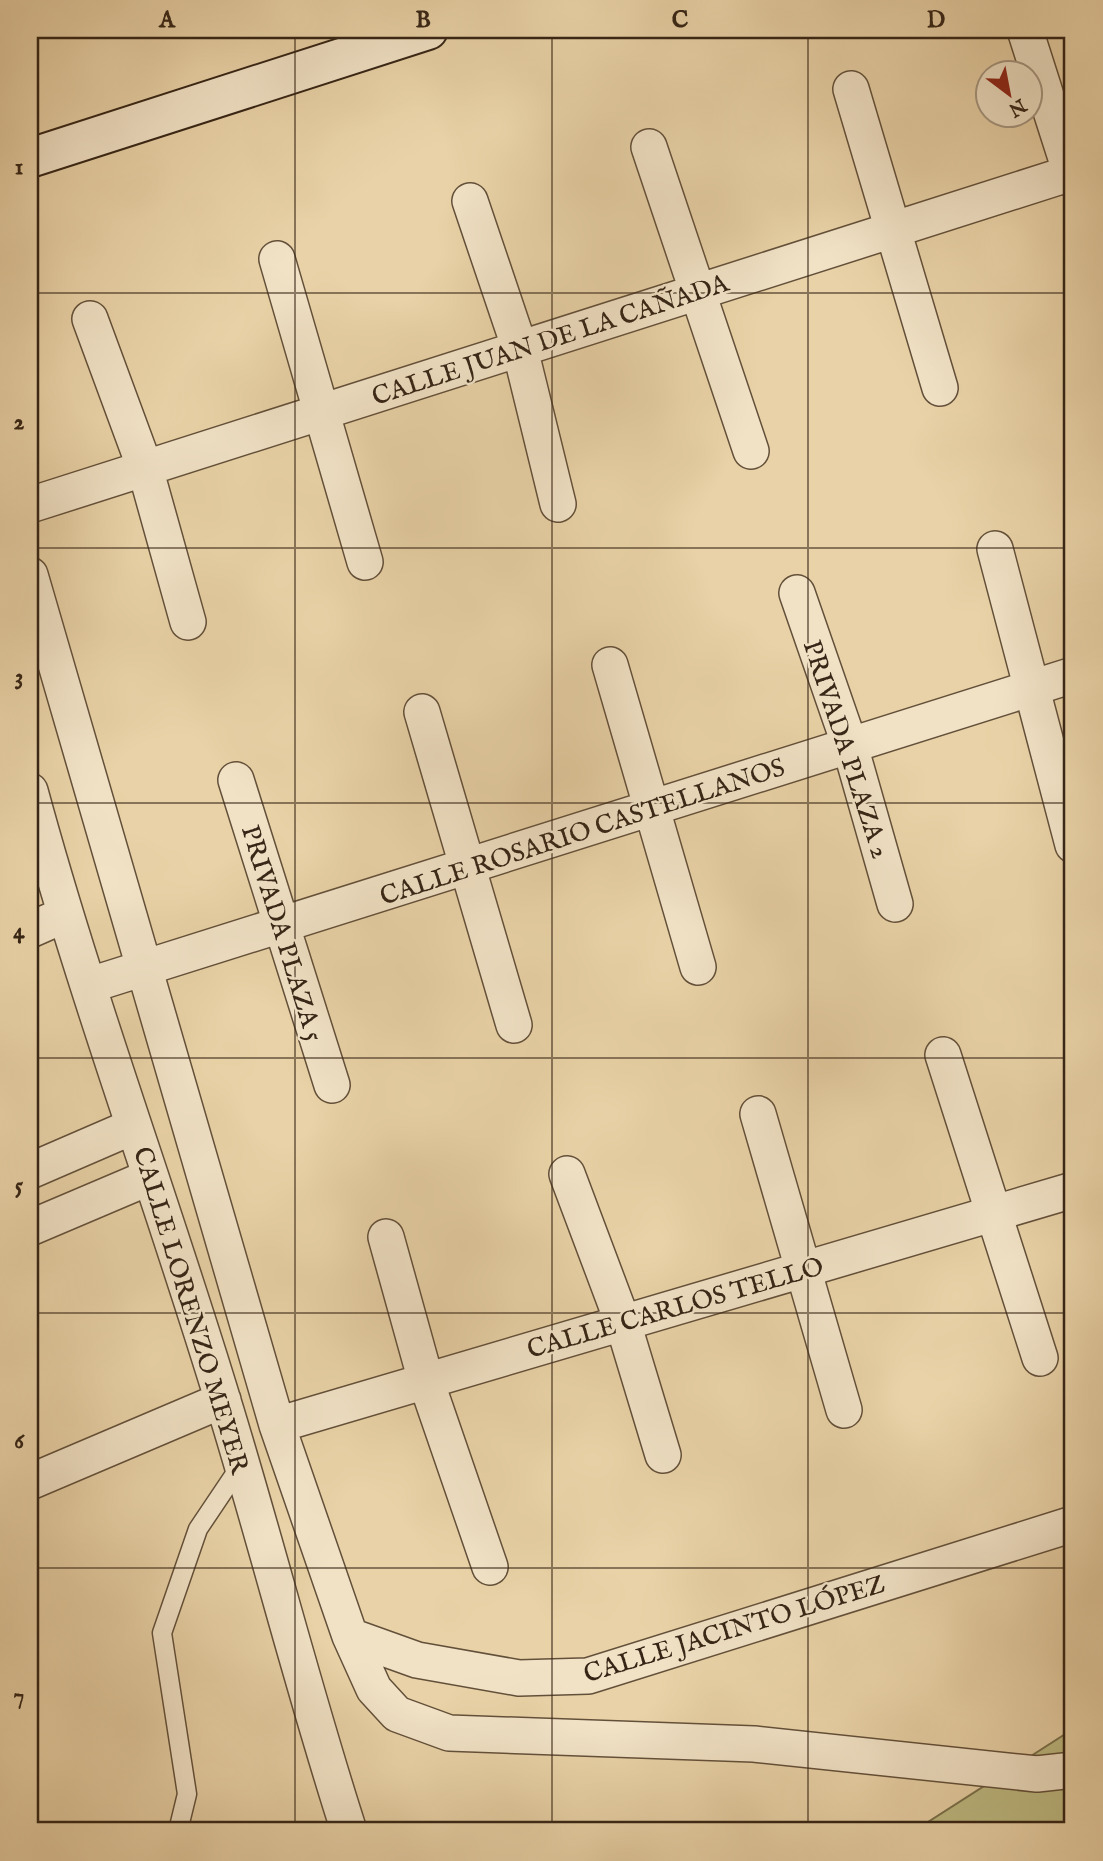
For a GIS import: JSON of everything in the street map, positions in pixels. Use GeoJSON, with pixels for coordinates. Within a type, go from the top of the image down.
{"type":"FeatureCollection","features":[{"type":"Feature","properties":{"kind":"main road"},"geometry":{"type":"LineString","coordinates":[[30,158],[428,30]]}},
{"type":"Feature","properties":{"kind":"street"},"geometry":{"type":"LineString","coordinates":[[1025,30],[1072,177]]}},
{"type":"Feature","properties":{"kind":"street"},"geometry":{"type":"LineString","coordinates":[[851,89],[895,229],[940,388]]}},
{"type":"Feature","properties":{"kind":"street"},"geometry":{"type":"LineString","coordinates":[[649,147],[751,451]]}},
{"type":"Feature","properties":{"kind":"street","name":"CALLE JUAN DE LA CAÑADA"},"geometry":{"type":"LineString","coordinates":[[30,505],[895,229],[1072,177]]}},
{"type":"Feature","properties":{"kind":"street"},"geometry":{"type":"LineString","coordinates":[[470,201],[520,349],[558,504]]}},
{"type":"Feature","properties":{"kind":"street"},"geometry":{"type":"LineString","coordinates":[[277,259],[365,562]]}},
{"type":"Feature","properties":{"kind":"street"},"geometry":{"type":"LineString","coordinates":[[90,319],[145,468],[188,622]]}},
{"type":"Feature","properties":{"kind":"street"},"geometry":{"type":"LineString","coordinates":[[995,549],[1073,845]]}},
{"type":"Feature","properties":{"kind":"street"},"geometry":{"type":"LineString","coordinates":[[30,575],[277,1425],[350,1636],[374,1689],[397,1714],[449,1733],[754,1744],[1037,1774],[1073,1770]]}},
{"type":"Feature","properties":{"kind":"street","name":"PRIVADA PLAZA 2"},"geometry":{"type":"LineString","coordinates":[[797,593],[850,746],[895,904]]}},
{"type":"Feature","properties":{"kind":"street"},"geometry":{"type":"LineString","coordinates":[[610,665],[698,967]]}},
{"type":"Feature","properties":{"kind":"street","name":"CALLE ROSARIO CASTELLANOS"},"geometry":{"type":"LineString","coordinates":[[90,985],[1073,675]]}},
{"type":"Feature","properties":{"kind":"street"},"geometry":{"type":"LineString","coordinates":[[422,712],[514,1025]]}},
{"type":"Feature","properties":{"kind":"street","name":"PRIVADA PLAZA 5"},"geometry":{"type":"LineString","coordinates":[[236,780],[332,1085]]}},
{"type":"Feature","properties":{"kind":"street","name":"CALLE LORENZO MEYER"},"geometry":{"type":"LineString","coordinates":[[30,791],[64,915],[90,985],[223,1400],[308,1704],[349,1831]]}},
{"type":"Feature","properties":{"kind":"street"},"geometry":{"type":"LineString","coordinates":[[30,930],[64,915]]}},
{"type":"Feature","properties":{"kind":"street"},"geometry":{"type":"LineString","coordinates":[[943,1055],[1041,1358]]}},
{"type":"Feature","properties":{"kind":"street"},"geometry":{"type":"LineString","coordinates":[[758,1114],[845,1410]]}},
{"type":"Feature","properties":{"kind":"street"},"geometry":{"type":"LineString","coordinates":[[30,1171],[134,1126]]}},
{"type":"Feature","properties":{"kind":"street"},"geometry":{"type":"LineString","coordinates":[[567,1174],[623,1322],[663,1455]]}},
{"type":"Feature","properties":{"kind":"street"},"geometry":{"type":"LineString","coordinates":[[30,1228],[150,1177]]}},
{"type":"Feature","properties":{"kind":"street","name":"CALLE CARLOS TELLO"},"geometry":{"type":"LineString","coordinates":[[277,1425],[1073,1190]]}},
{"type":"Feature","properties":{"kind":"street"},"geometry":{"type":"LineString","coordinates":[[386,1237],[426,1381],[490,1567]]}},
{"type":"Feature","properties":{"kind":"street"},"geometry":{"type":"LineString","coordinates":[[30,1482],[223,1400]]}},
{"type":"Feature","properties":{"kind":"street","name":"CALLE JACINTO LÓPEZ"},"geometry":{"type":"LineString","coordinates":[[350,1636],[417,1660],[506,1676],[588,1675],[1073,1524]]}},
{"type":"Feature","properties":{"kind":"lane"},"geometry":{"type":"LineString","coordinates":[[178,1831],[187,1794],[162,1633],[198,1529],[241,1465]]}},
{"type":"Feature","properties":{"kind":"shaded area"},"geometry":{"type":"Polygon","coordinates":[[[1073,1729],[1073,1831],[914,1831],[1073,1729]]]}}]}
